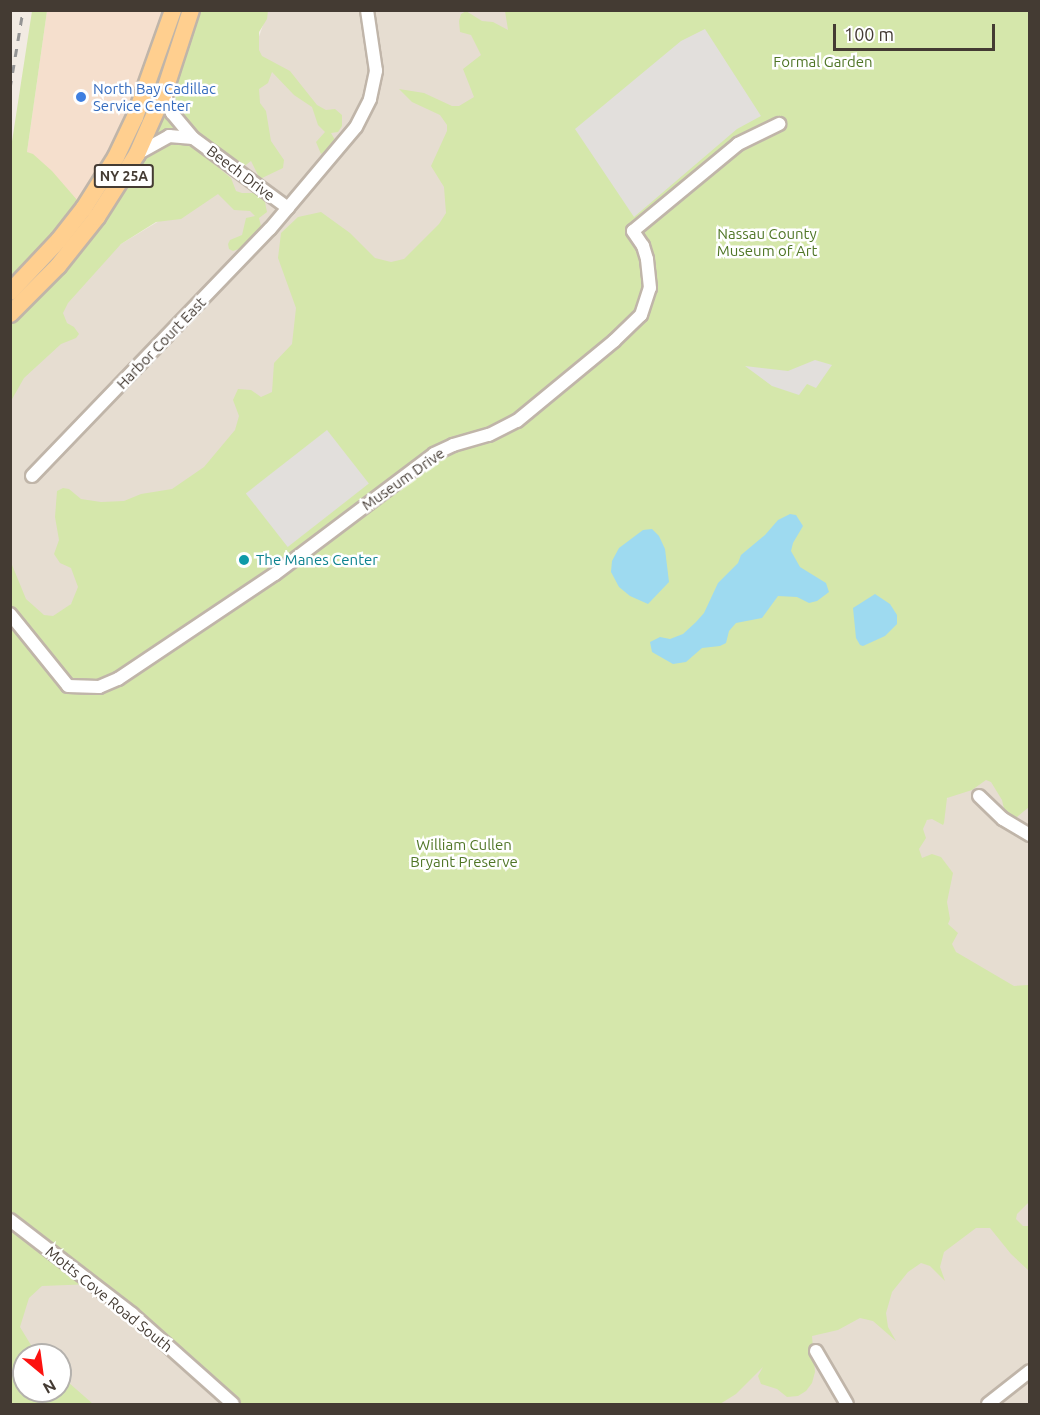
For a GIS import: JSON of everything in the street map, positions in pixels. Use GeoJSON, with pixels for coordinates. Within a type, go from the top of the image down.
{"type":"FeatureCollection","features":[{"type":"Feature","properties":{"kind":"main road","name":"NY 25A"},"geometry":{"type":"LineString","coordinates":[[10,292],[59,240],[84,208],[116,157],[138,108],[173,10]]}},
{"type":"Feature","properties":{"kind":"main road","name":"NY 25A"},"geometry":{"type":"LineString","coordinates":[[10,314],[58,266],[97,217],[137,154],[164,93],[191,10]]}},
{"type":"Feature","properties":{"kind":"street","name":"Harbor Court East"},"geometry":{"type":"LineString","coordinates":[[32,476],[288,208],[356,127],[370,99],[376,60],[367,10]]}},
{"type":"Feature","properties":{"kind":"street","name":"Beech Drive"},"geometry":{"type":"LineString","coordinates":[[164,93],[172,113],[193,138],[288,208]]}},
{"type":"Feature","properties":{"kind":"street","name":"Museum Drive"},"geometry":{"type":"LineString","coordinates":[[10,614],[68,686],[99,687],[118,680],[266,581],[434,454],[453,445],[489,435],[517,421],[614,341],[641,315],[650,288],[647,259],[643,246],[633,231],[738,144],[779,124]]}},
{"type":"Feature","properties":{"kind":"street","name":"Beech Drive"},"geometry":{"type":"LineString","coordinates":[[137,154],[169,136],[193,138]]}},
{"type":"Feature","properties":{"kind":"street"},"geometry":{"type":"LineString","coordinates":[[979,796],[1003,819],[1029,835]]}},
{"type":"Feature","properties":{"kind":"street","name":"Motts Cove Road South"},"geometry":{"type":"LineString","coordinates":[[10,1220],[132,1314],[233,1404]]}},
{"type":"Feature","properties":{"kind":"street"},"geometry":{"type":"LineString","coordinates":[[816,1351],[847,1404]]}},
{"type":"Feature","properties":{"kind":"street"},"geometry":{"type":"LineString","coordinates":[[988,1404],[1029,1371]]}},
{"type":"Feature","properties":{"kind":"shaded area"},"geometry":{"type":"Polygon","coordinates":[[[47,11],[173,11],[163,42],[84,208],[27,152],[47,11]]]}},
{"type":"Feature","properties":{"kind":"shaded area"},"geometry":{"type":"Polygon","coordinates":[[[268,11],[528,11],[461,213],[46,629],[11,598],[11,325],[121,244],[230,178],[214,164],[268,11]]]}},
{"type":"Feature","properties":{"kind":"shaded area"},"geometry":{"type":"Polygon","coordinates":[[[705,29],[761,116],[737,129],[634,217],[575,129],[681,41],[705,29]]]}},
{"type":"Feature","properties":{"kind":"shaded area"},"geometry":{"type":"Polygon","coordinates":[[[815,360],[832,365],[816,388],[807,384],[799,395],[772,386],[745,366],[788,371],[815,360]]]}},
{"type":"Feature","properties":{"kind":"shaded area"},"geometry":{"type":"Polygon","coordinates":[[[327,430],[369,484],[288,547],[246,493],[327,430]]]}},
{"type":"Feature","properties":{"kind":"shaded area"},"geometry":{"type":"Polygon","coordinates":[[[1029,739],[1029,995],[968,961],[911,921],[920,828],[953,792],[1029,739]]]}},
{"type":"Feature","properties":{"kind":"shaded area"},"geometry":{"type":"Polygon","coordinates":[[[1029,1193],[1029,1404],[684,1404],[1029,1193]]]}},
{"type":"Feature","properties":{"kind":"shaded area"},"geometry":{"type":"Polygon","coordinates":[[[10,1220],[233,1404],[11,1404],[10,1220]]]}},
{"type":"Feature","properties":{"kind":"green space"},"geometry":{"type":"Polygon","coordinates":[[[32,11],[47,11],[27,152],[33,154],[52,171],[84,208],[11,292],[11,148],[32,11]]]}},
{"type":"Feature","properties":{"kind":"green space"},"geometry":{"type":"Polygon","coordinates":[[[192,11],[268,11],[267,19],[259,32],[259,50],[262,56],[290,71],[317,105],[326,110],[335,109],[342,115],[342,126],[338,132],[331,133],[335,140],[333,146],[321,154],[316,142],[325,132],[318,125],[312,107],[294,95],[272,72],[268,83],[259,89],[260,103],[266,111],[271,141],[284,160],[283,168],[260,179],[251,161],[242,168],[217,162],[214,164],[231,178],[236,191],[256,193],[265,202],[267,212],[259,218],[261,226],[257,236],[244,247],[233,251],[229,249],[230,240],[242,235],[246,218],[255,216],[250,211],[234,210],[218,194],[181,219],[156,222],[121,244],[68,303],[63,313],[67,323],[79,334],[76,338],[61,344],[24,378],[11,401],[11,314],[123,179],[192,11]]]}},
{"type":"Feature","properties":{"kind":"green space","name":"William Cullen Bryant Preserve"},"geometry":{"type":"Polygon","coordinates":[[[466,11],[482,21],[493,22],[508,30],[505,11],[1029,11],[1029,807],[1012,821],[1005,813],[1002,800],[991,782],[986,780],[972,790],[947,798],[943,825],[932,819],[927,820],[923,829],[926,838],[919,849],[922,858],[932,854],[941,857],[953,873],[947,902],[950,919],[948,924],[958,933],[952,944],[956,952],[1014,986],[1029,985],[1029,1202],[1017,1214],[1016,1219],[1023,1226],[1029,1226],[1029,1271],[1011,1254],[990,1228],[976,1228],[944,1252],[940,1267],[945,1281],[930,1266],[921,1263],[908,1272],[892,1292],[886,1313],[888,1327],[896,1341],[873,1321],[860,1318],[838,1330],[812,1336],[815,1372],[812,1383],[798,1396],[787,1397],[777,1389],[761,1384],[758,1376],[763,1367],[736,1394],[720,1404],[233,1404],[93,1284],[42,1286],[29,1298],[20,1327],[30,1343],[12,1343],[12,1403],[72,1403],[72,1386],[93,1404],[11,1404],[10,560],[26,599],[44,615],[53,616],[71,604],[78,587],[71,568],[60,563],[54,554],[59,540],[55,517],[57,491],[63,488],[69,489],[81,499],[101,502],[124,501],[141,494],[172,489],[204,467],[235,430],[239,416],[233,400],[238,389],[251,390],[261,397],[272,392],[274,363],[292,344],[296,308],[278,258],[281,233],[298,217],[321,212],[350,233],[375,258],[391,262],[404,259],[439,224],[446,213],[444,187],[431,166],[447,131],[447,125],[440,115],[412,102],[399,89],[424,93],[452,106],[459,106],[474,97],[463,69],[481,55],[471,35],[460,32],[461,14],[466,11]]]}},
{"type":"Feature","properties":{"kind":"water"},"geometry":{"type":"Polygon","coordinates":[[[790,514],[796,515],[803,526],[791,551],[800,567],[826,583],[829,592],[817,601],[809,603],[797,597],[778,596],[762,618],[736,623],[729,631],[726,643],[702,648],[686,662],[673,664],[652,652],[650,642],[660,637],[670,639],[683,634],[696,622],[704,613],[718,583],[738,563],[741,555],[765,535],[778,520],[790,514]]]}},
{"type":"Feature","properties":{"kind":"water"},"geometry":{"type":"Polygon","coordinates":[[[652,529],[659,536],[665,549],[669,582],[648,604],[630,596],[619,587],[611,572],[612,561],[619,548],[643,530],[652,529]]]}},
{"type":"Feature","properties":{"kind":"water"},"geometry":{"type":"Polygon","coordinates":[[[875,594],[890,604],[897,615],[897,624],[885,636],[863,646],[856,638],[853,608],[875,594]]]}},
{"type":"Feature","properties":{"kind":"railway"},"geometry":{"type":"LineString","coordinates":[[10,88],[23,10]]}},
{"type":"Feature","properties":{"kind":"place","name":"North Bay Cadillac Service Center"},"geometry":{"type":"Point","coordinates":[81,97]}},
{"type":"Feature","properties":{"kind":"place","name":"The Manes Center"},"geometry":{"type":"Point","coordinates":[244,560]}},
{"type":"Feature","properties":{"kind":"park label","name":"Formal Garden"},"geometry":{"type":"Point","coordinates":[823,62]}},
{"type":"Feature","properties":{"kind":"park label","name":"Nassau County Museum of Art"},"geometry":{"type":"Point","coordinates":[767,242]}}]}
